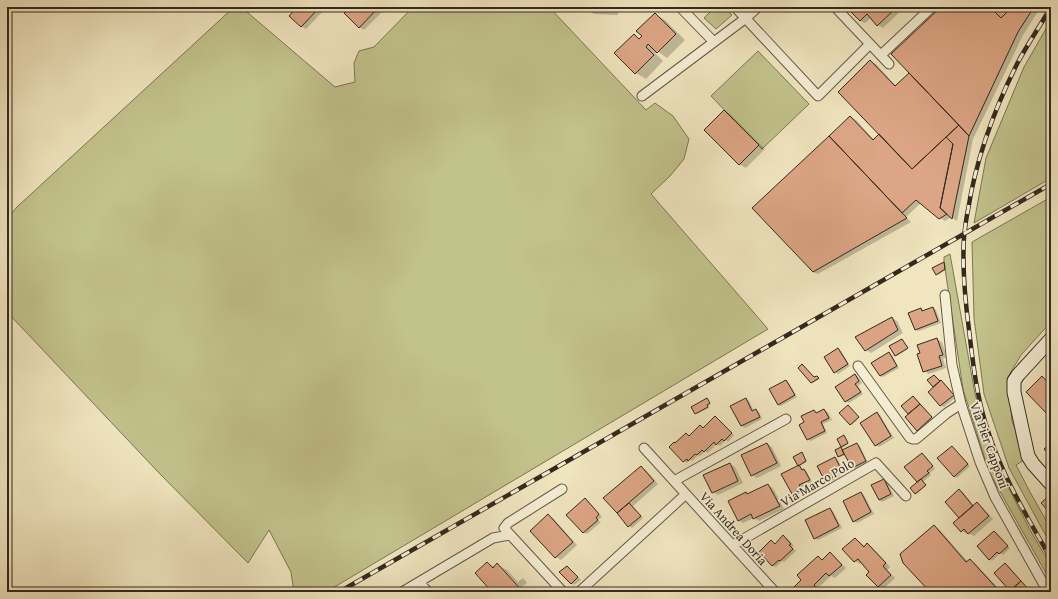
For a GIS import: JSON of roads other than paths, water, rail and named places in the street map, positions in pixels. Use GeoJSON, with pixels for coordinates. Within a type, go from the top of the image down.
{"type":"FeatureCollection","features":[{"type":"Feature","properties":{"kind":"street"},"geometry":{"type":"LineString","coordinates":[[680,7],[714,42]]}},
{"type":"Feature","properties":{"kind":"street"},"geometry":{"type":"LineString","coordinates":[[735,7],[818,96],[870,44]]}},
{"type":"Feature","properties":{"kind":"street"},"geometry":{"type":"LineString","coordinates":[[642,96],[746,18],[758,7]]}},
{"type":"Feature","properties":{"kind":"street"},"geometry":{"type":"LineString","coordinates":[[835,7],[889,64]]}},
{"type":"Feature","properties":{"kind":"street"},"geometry":{"type":"LineString","coordinates":[[881,55],[932,7]]}},
{"type":"Feature","properties":{"kind":"street","name":"Via Pier Capponi"},"geometry":{"type":"LineString","coordinates":[[945,295],[952,365],[961,404],[980,462],[995,497],[1048,592]]}},
{"type":"Feature","properties":{"kind":"street"},"geometry":{"type":"LineString","coordinates":[[1051,339],[1014,381],[1014,392],[1028,456],[1033,464],[1051,484]]}},
{"type":"Feature","properties":{"kind":"street"},"geometry":{"type":"LineString","coordinates":[[858,366],[910,438],[916,439],[946,413],[961,404]]}},
{"type":"Feature","properties":{"kind":"street"},"geometry":{"type":"LineString","coordinates":[[674,481],[786,419]]}},
{"type":"Feature","properties":{"kind":"street","name":"Via Andrea Doria"},"geometry":{"type":"LineString","coordinates":[[644,448],[775,592]]}},
{"type":"Feature","properties":{"kind":"street","name":"Via Marco Polo"},"geometry":{"type":"LineString","coordinates":[[733,545],[876,463],[906,496]]}},
{"type":"Feature","properties":{"kind":"street"},"geometry":{"type":"LineString","coordinates":[[562,489],[508,523],[504,528],[563,592]]}},
{"type":"Feature","properties":{"kind":"street"},"geometry":{"type":"LineString","coordinates":[[579,592],[686,494]]}},
{"type":"Feature","properties":{"kind":"street"},"geometry":{"type":"LineString","coordinates":[[402,592],[493,538],[510,535]]}},
{"type":"Feature","properties":{"kind":"street"},"geometry":{"type":"LineString","coordinates":[[419,582],[428,592]]}},
{"type":"Feature","properties":{"kind":"railway"},"geometry":{"type":"LineString","coordinates":[[1051,7],[1017,64],[993,117],[971,191],[964,237],[963,260],[965,295],[972,356],[978,394],[984,419],[994,448],[1008,480],[1051,559]]}},
{"type":"Feature","properties":{"kind":"railway"},"geometry":{"type":"LineString","coordinates":[[339,592],[1051,184]]}}]}
